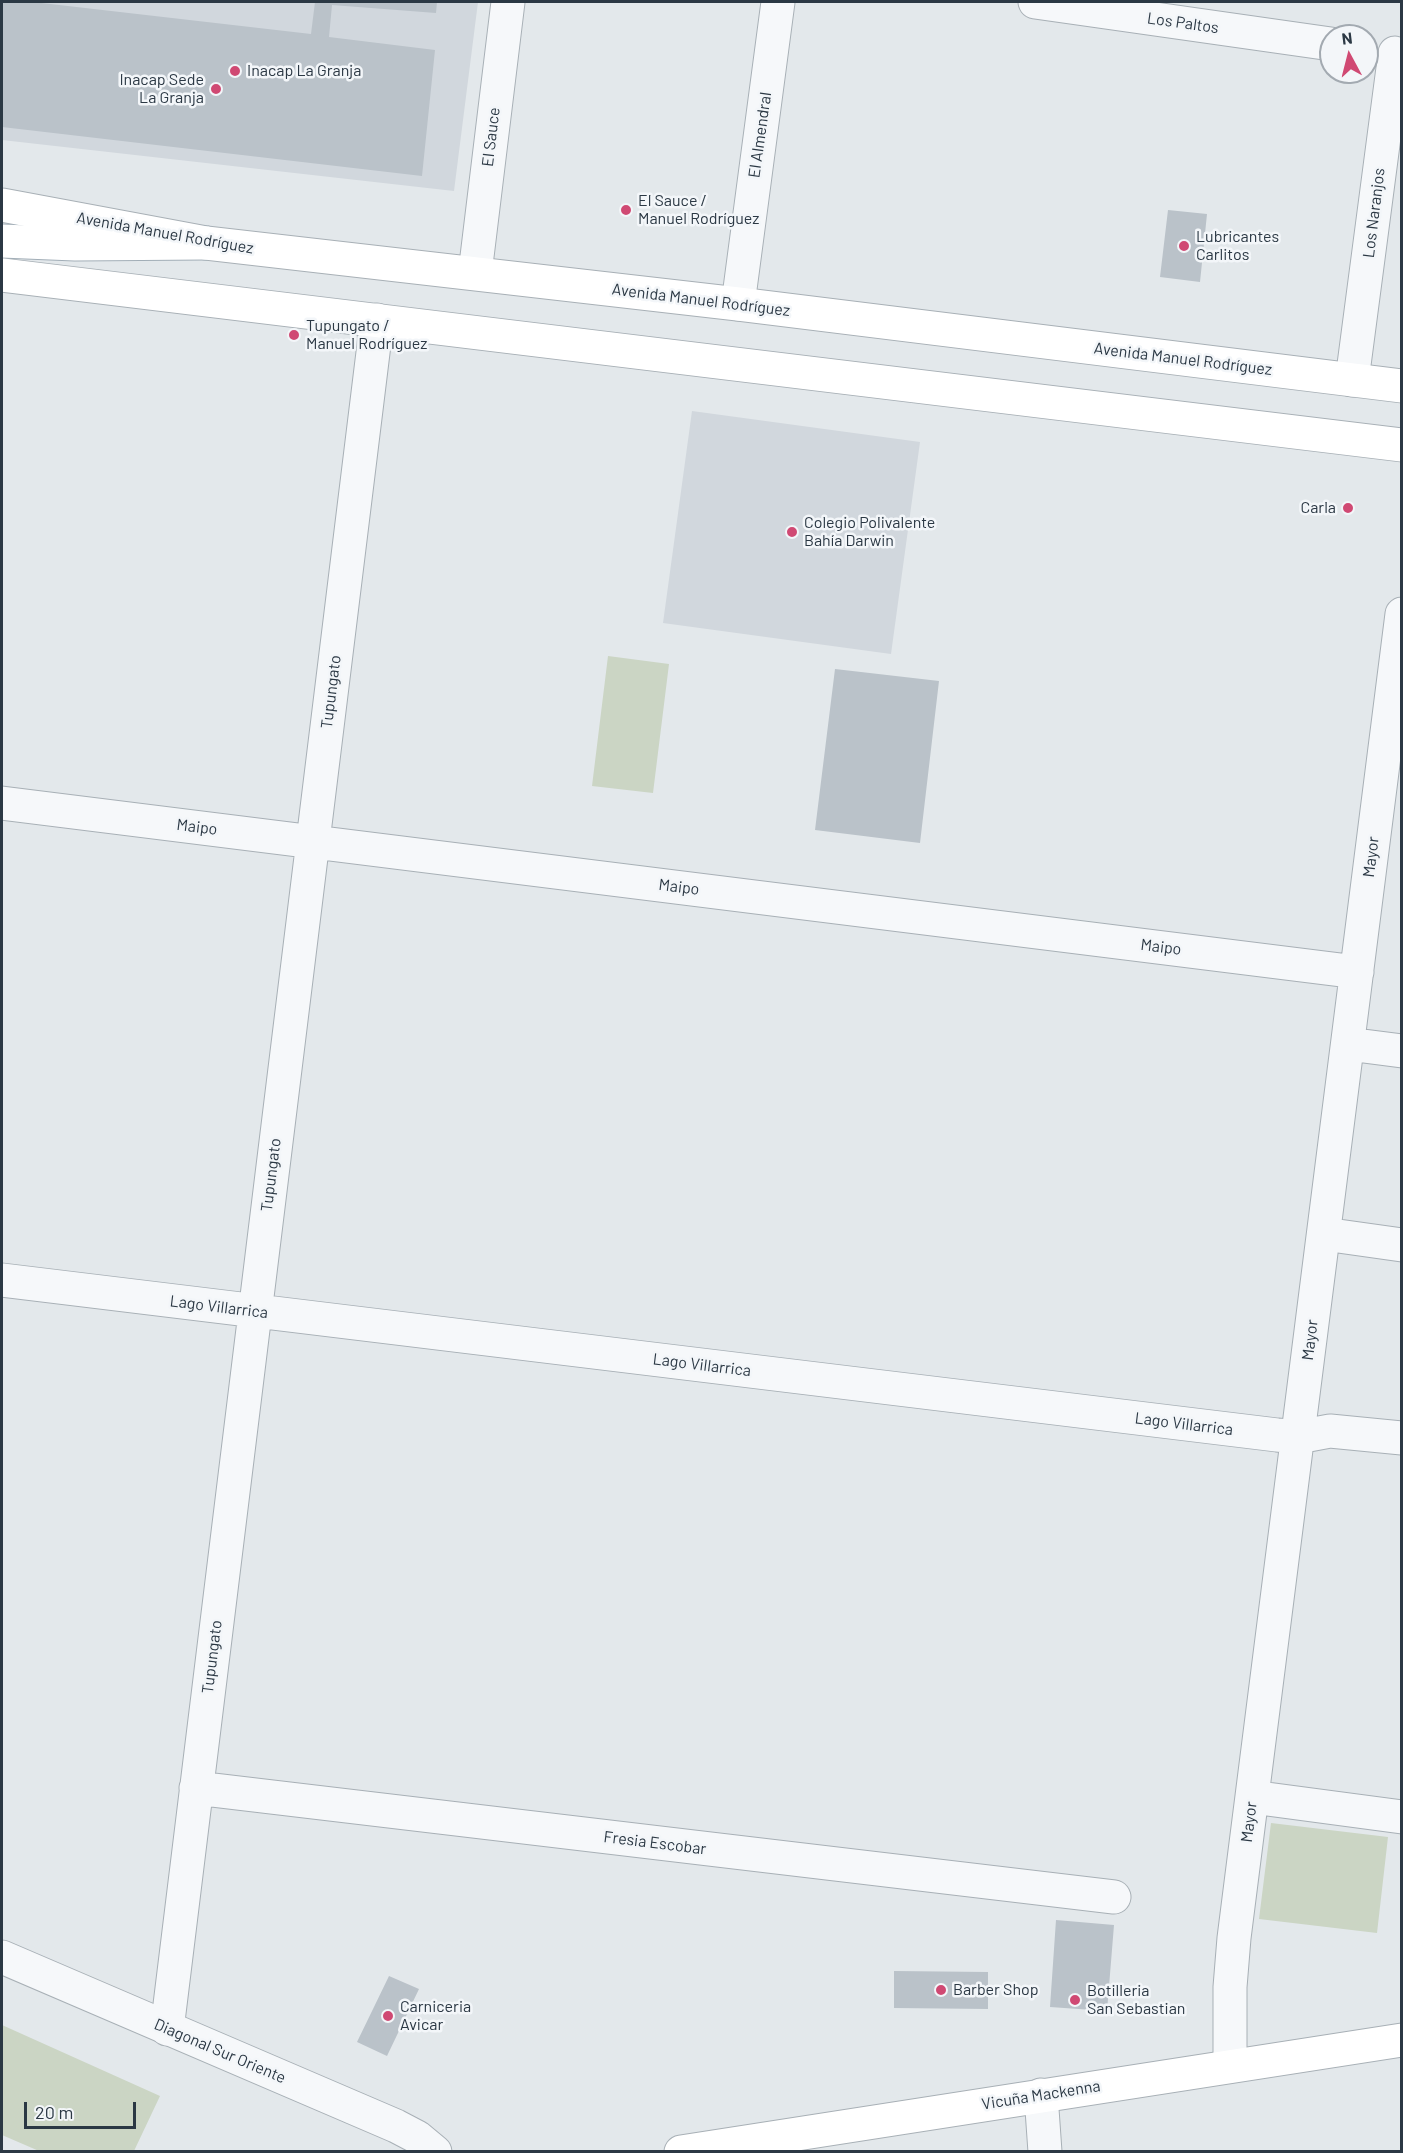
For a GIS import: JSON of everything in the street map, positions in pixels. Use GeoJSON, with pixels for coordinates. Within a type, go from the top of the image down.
{"type":"FeatureCollection","features":[{"type":"Feature","properties":{"kind":"main road","name":"Avenida Manuel Rodríguez"},"geometry":{"type":"LineString","coordinates":[[2,205],[206,243],[738,304],[1401,386]]}},
{"type":"Feature","properties":{"kind":"main road"},"geometry":{"type":"LineString","coordinates":[[2,241],[84,244],[206,243]]}},
{"type":"Feature","properties":{"kind":"main road"},"geometry":{"type":"LineString","coordinates":[[2,275],[1401,445]]}},
{"type":"Feature","properties":{"kind":"main road","name":"Vicuña Mackenna"},"geometry":{"type":"LineString","coordinates":[[690,2151],[1401,2040]]}},
{"type":"Feature","properties":{"kind":"street","name":"El Sauce"},"geometry":{"type":"LineString","coordinates":[[474,273],[508,2]]}},
{"type":"Feature","properties":{"kind":"street","name":"El Almendral"},"geometry":{"type":"LineString","coordinates":[[738,304],[778,2]]}},
{"type":"Feature","properties":{"kind":"street","name":"Los Paltos"},"geometry":{"type":"LineString","coordinates":[[1035,2],[1319,42]]}},
{"type":"Feature","properties":{"kind":"street","name":"Los Naranjos"},"geometry":{"type":"LineString","coordinates":[[1352,380],[1388,52]]}},
{"type":"Feature","properties":{"kind":"street","name":"Tupungato"},"geometry":{"type":"LineString","coordinates":[[167,2029],[377,320]]}},
{"type":"Feature","properties":{"kind":"street","name":"Mayor"},"geometry":{"type":"LineString","coordinates":[[1230,2066],[1230,1987],[1252,1797],[1398,669],[1401,614]]}},
{"type":"Feature","properties":{"kind":"street","name":"Maipo"},"geometry":{"type":"LineString","coordinates":[[2,803],[1357,972]]}},
{"type":"Feature","properties":{"kind":"street"},"geometry":{"type":"LineString","coordinates":[[1348,1044],[1401,1051]]}},
{"type":"Feature","properties":{"kind":"street"},"geometry":{"type":"LineString","coordinates":[[1324,1234],[1401,1245]]}},
{"type":"Feature","properties":{"kind":"street","name":"Lago Villarrica"},"geometry":{"type":"LineString","coordinates":[[2,1280],[1298,1437],[1330,1431],[1401,1438]]}},
{"type":"Feature","properties":{"kind":"street","name":"Fresia Escobar"},"geometry":{"type":"LineString","coordinates":[[196,1788],[1114,1897]]}},
{"type":"Feature","properties":{"kind":"street"},"geometry":{"type":"LineString","coordinates":[[1252,1797],[1401,1817]]}},
{"type":"Feature","properties":{"kind":"street","name":"Diagonal Sur Oriente"},"geometry":{"type":"LineString","coordinates":[[2,1957],[396,2126],[417,2137],[435,2151]]}},
{"type":"Feature","properties":{"kind":"street"},"geometry":{"type":"LineString","coordinates":[[1041,2095],[1045,2151]]}},
{"type":"Feature","properties":{"kind":"shaded area","name":"Inacap La Granja"},"geometry":{"type":"Polygon","coordinates":[[[2,2],[478,2],[454,191],[2,140],[2,2]]]}},
{"type":"Feature","properties":{"kind":"shaded area","name":"Colegio Polivalente Bahía Darwin"},"geometry":{"type":"Polygon","coordinates":[[[692,411],[920,442],[891,654],[663,623],[692,411]]]}},
{"type":"Feature","properties":{"kind":"green space"},"geometry":{"type":"Polygon","coordinates":[[[608,656],[669,664],[653,793],[592,786],[608,656]]]}},
{"type":"Feature","properties":{"kind":"green space"},"geometry":{"type":"Polygon","coordinates":[[[1271,1823],[1388,1837],[1377,1933],[1259,1919],[1271,1823]]]}},
{"type":"Feature","properties":{"kind":"green space"},"geometry":{"type":"Polygon","coordinates":[[[2,2025],[160,2096],[134,2151],[39,2151],[2,2135],[2,2025]]]}},
{"type":"Feature","properties":{"kind":"building","name":"Inacap La Granja"},"geometry":{"type":"Polygon","coordinates":[[[2,2],[33,2],[311,34],[315,2],[437,2],[436,13],[332,5],[329,37],[435,50],[422,176],[2,127],[2,2]]]}},
{"type":"Feature","properties":{"kind":"building","name":"Lubricantes Carlitos"},"geometry":{"type":"Polygon","coordinates":[[[1168,210],[1207,214],[1200,282],[1160,277],[1168,210]]]}},
{"type":"Feature","properties":{"kind":"building"},"geometry":{"type":"Polygon","coordinates":[[[835,669],[939,681],[920,843],[815,830],[835,669]]]}},
{"type":"Feature","properties":{"kind":"building"},"geometry":{"type":"Polygon","coordinates":[[[1056,1920],[1114,1925],[1107,2011],[1050,2007],[1056,1920]]]}},
{"type":"Feature","properties":{"kind":"building","name":"Barber Shop"},"geometry":{"type":"Polygon","coordinates":[[[894,1971],[988,1972],[988,2009],[894,2008],[894,1971]]]}},
{"type":"Feature","properties":{"kind":"building","name":"Carniceria Avicar"},"geometry":{"type":"Polygon","coordinates":[[[389,1976],[419,1989],[387,2056],[357,2042],[389,1976]]]}},
{"type":"Feature","properties":{"kind":"place","name":"Inacap La Granja"},"geometry":{"type":"Point","coordinates":[235,71]}},
{"type":"Feature","properties":{"kind":"place","name":"Inacap Sede La Granja"},"geometry":{"type":"Point","coordinates":[216,89]}},
{"type":"Feature","properties":{"kind":"place","name":"El Sauce / Manuel Rodríguez"},"geometry":{"type":"Point","coordinates":[626,210]}},
{"type":"Feature","properties":{"kind":"place","name":"Lubricantes Carlitos"},"geometry":{"type":"Point","coordinates":[1184,246]}},
{"type":"Feature","properties":{"kind":"place","name":"Tupungato / Manuel Rodríguez"},"geometry":{"type":"Point","coordinates":[294,335]}},
{"type":"Feature","properties":{"kind":"place","name":"Carla"},"geometry":{"type":"Point","coordinates":[1348,508]}},
{"type":"Feature","properties":{"kind":"place","name":"Colegio Polivalente Bahía Darwin"},"geometry":{"type":"Point","coordinates":[792,532]}},
{"type":"Feature","properties":{"kind":"place","name":"Barber Shop"},"geometry":{"type":"Point","coordinates":[941,1990]}},
{"type":"Feature","properties":{"kind":"place","name":"Botilleria San Sebastian"},"geometry":{"type":"Point","coordinates":[1075,2000]}},
{"type":"Feature","properties":{"kind":"place","name":"Carniceria Avicar"},"geometry":{"type":"Point","coordinates":[388,2016]}}]}
